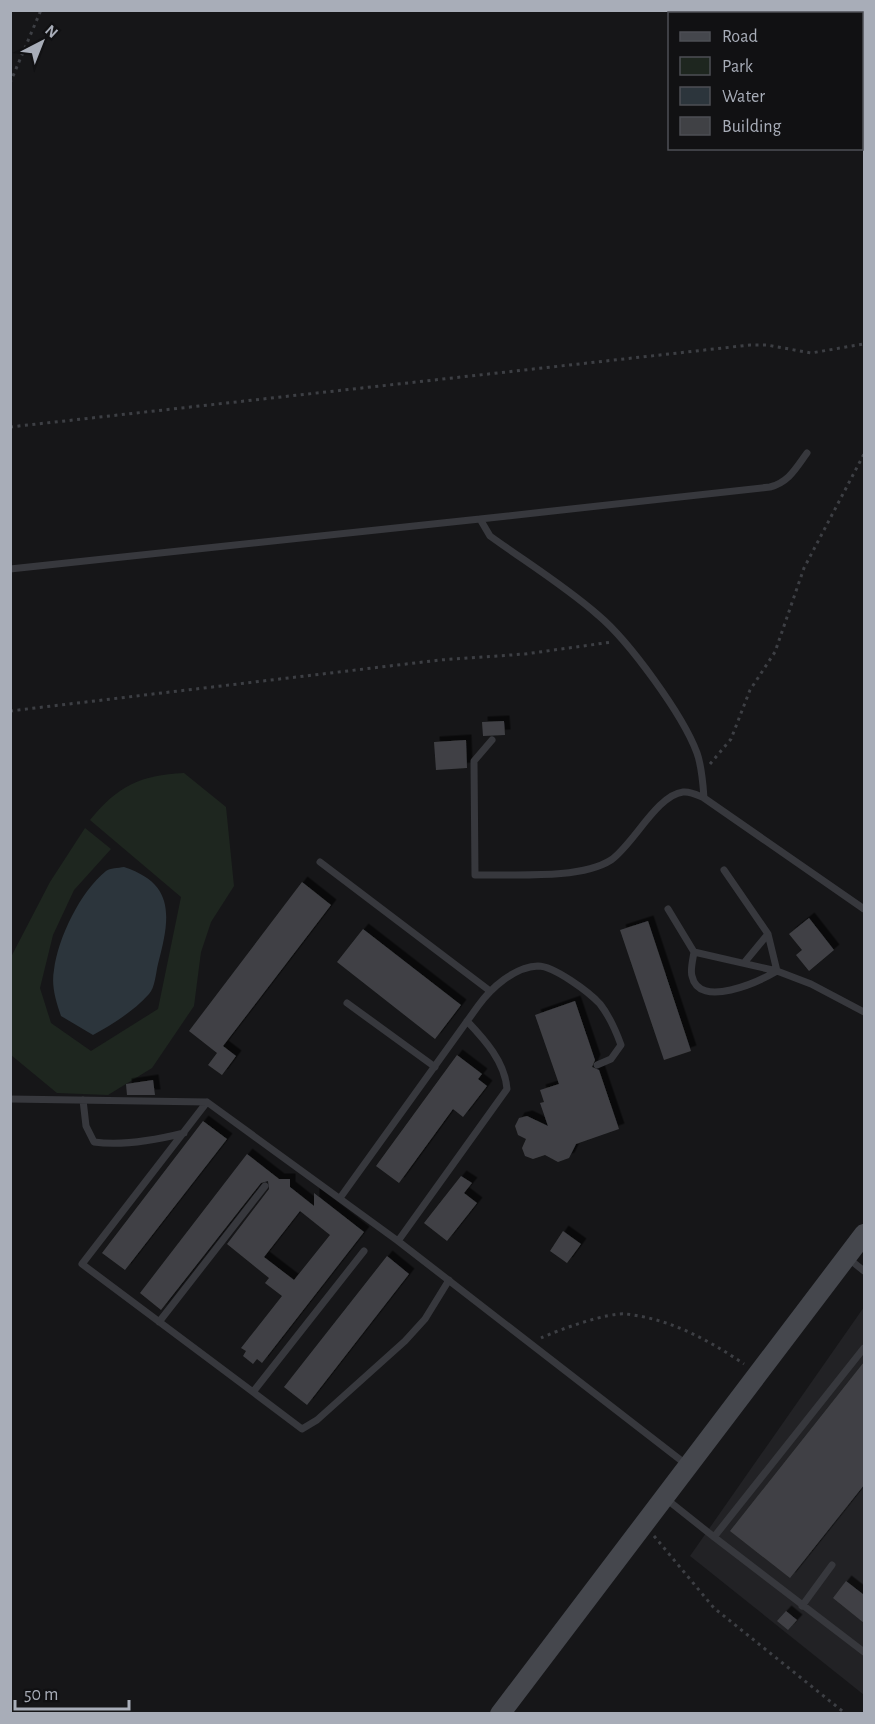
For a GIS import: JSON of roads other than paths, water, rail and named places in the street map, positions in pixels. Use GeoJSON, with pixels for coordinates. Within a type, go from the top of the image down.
{"type":"FeatureCollection","features":[{"type":"Feature","properties":{"kind":"main road"},"geometry":{"type":"LineString","coordinates":[[500,1713],[864,1234]]}},
{"type":"Feature","properties":{"kind":"lane"},"geometry":{"type":"LineString","coordinates":[[10,569],[770,487],[781,484],[790,477],[807,453]]}},
{"type":"Feature","properties":{"kind":"lane"},"geometry":{"type":"LineString","coordinates":[[480,519],[490,536],[597,613],[622,640],[680,718],[697,754],[704,798]]}},
{"type":"Feature","properties":{"kind":"lane"},"geometry":{"type":"LineString","coordinates":[[492,740],[474,761],[476,875],[572,871],[602,865],[620,853],[673,795],[691,792],[704,798],[864,909]]}},
{"type":"Feature","properties":{"kind":"lane"},"geometry":{"type":"LineString","coordinates":[[320,862],[489,991]]}},
{"type":"Feature","properties":{"kind":"lane"},"geometry":{"type":"LineString","coordinates":[[724,870],[768,934],[777,971]]}},
{"type":"Feature","properties":{"kind":"lane"},"geometry":{"type":"LineString","coordinates":[[668,909],[694,952],[691,976],[695,983],[708,992],[724,992],[753,984],[777,971]]}},
{"type":"Feature","properties":{"kind":"lane"},"geometry":{"type":"LineString","coordinates":[[744,963],[768,934]]}},
{"type":"Feature","properties":{"kind":"lane"},"geometry":{"type":"LineString","coordinates":[[694,952],[777,971],[811,984],[864,1012]]}},
{"type":"Feature","properties":{"kind":"lane"},"geometry":{"type":"LineString","coordinates":[[340,1198],[489,991],[503,979],[536,966],[551,968],[599,1003],[613,1024],[621,1045],[611,1059],[597,1065]]}},
{"type":"Feature","properties":{"kind":"lane"},"geometry":{"type":"LineString","coordinates":[[347,1003],[435,1067]]}},
{"type":"Feature","properties":{"kind":"lane"},"geometry":{"type":"LineString","coordinates":[[398,1241],[507,1089],[506,1074],[486,1041],[467,1021]]}},
{"type":"Feature","properties":{"kind":"lane"},"geometry":{"type":"LineString","coordinates":[[10,1099],[207,1102],[398,1241],[688,1466]]}},
{"type":"Feature","properties":{"kind":"lane"},"geometry":{"type":"LineString","coordinates":[[83,1100],[86,1126],[94,1142],[109,1144],[166,1138],[184,1133]]}},
{"type":"Feature","properties":{"kind":"lane"},"geometry":{"type":"LineString","coordinates":[[207,1102],[82,1264],[302,1429],[317,1420],[405,1341],[425,1319],[449,1280]]}},
{"type":"Feature","properties":{"kind":"lane"},"geometry":{"type":"LineString","coordinates":[[159,1322],[265,1186]]}},
{"type":"Feature","properties":{"kind":"lane"},"geometry":{"type":"LineString","coordinates":[[253,1392],[363,1251]]}},
{"type":"Feature","properties":{"kind":"lane"},"geometry":{"type":"LineString","coordinates":[[847,1257],[864,1271]]}},
{"type":"Feature","properties":{"kind":"lane"},"geometry":{"type":"LineString","coordinates":[[714,1537],[864,1348]]}},
{"type":"Feature","properties":{"kind":"lane"},"geometry":{"type":"LineString","coordinates":[[663,1497],[864,1652]]}},
{"type":"Feature","properties":{"kind":"lane"},"geometry":{"type":"LineString","coordinates":[[802,1606],[832,1565]]}},
{"type":"Feature","properties":{"kind":"water"},"geometry":{"type":"Polygon","coordinates":[[[124,867],[141,874],[161,893],[165,905],[165,932],[151,991],[130,1011],[93,1035],[61,1016],[54,988],[56,957],[65,930],[87,891],[106,871],[124,867]]]}}]}
